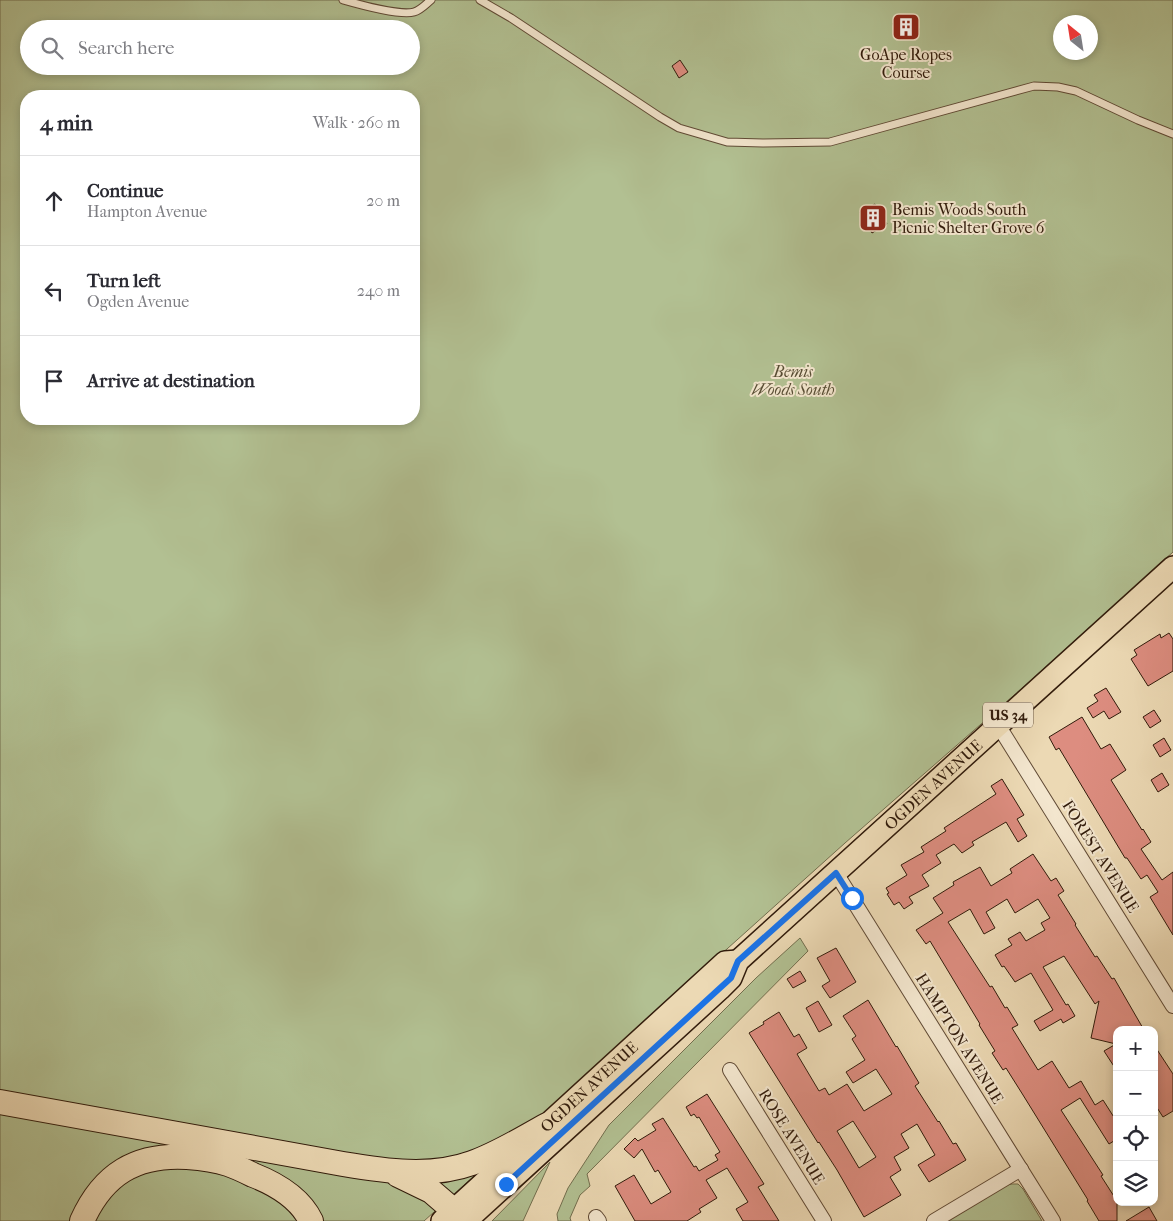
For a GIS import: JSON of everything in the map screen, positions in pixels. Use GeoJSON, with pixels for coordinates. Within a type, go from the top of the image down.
{"type":"FeatureCollection","features":[{"type":"Feature","properties":{"kind":"highway"},"geometry":{"type":"LineString","coordinates":[[0,1102],[306,1158],[390,1171],[422,1172],[472,1164],[547,1124]]}},
{"type":"Feature","properties":{"kind":"highway"},"geometry":{"type":"LineString","coordinates":[[82,1221],[102,1187],[118,1173],[152,1158],[173,1156],[200,1158],[228,1164],[260,1178],[278,1187],[296,1200],[311,1221]]}},
{"type":"Feature","properties":{"kind":"highway"},"geometry":{"type":"LineString","coordinates":[[390,1171],[431,1191],[457,1218]]}},
{"type":"Feature","properties":{"kind":"main road","name":"OGDEN AVENUE"},"geometry":{"type":"LineString","coordinates":[[457,1218],[731,978],[738,961],[1172,569]]}},
{"type":"Feature","properties":{"kind":"main road","name":"OGDEN AVENUE"},"geometry":{"type":"LineString","coordinates":[[457,1218],[547,1124],[725,962],[738,961]]}},
{"type":"Feature","properties":{"kind":"street","name":"FOREST AVENUE"},"geometry":{"type":"LineString","coordinates":[[998,725],[1173,1006]]}},
{"type":"Feature","properties":{"kind":"street","name":"HAMPTON AVENUE"},"geometry":{"type":"LineString","coordinates":[[836,873],[1053,1221]]}},
{"type":"Feature","properties":{"kind":"street","name":"ROSE AVENUE"},"geometry":{"type":"LineString","coordinates":[[730,1070],[824,1221]]}},
{"type":"Feature","properties":{"kind":"street"},"geometry":{"type":"LineString","coordinates":[[934,1221],[1021,1169]]}},
{"type":"Feature","properties":{"kind":"lane"},"geometry":{"type":"LineString","coordinates":[[343,0],[376,8],[414,12],[431,0]]}},
{"type":"Feature","properties":{"kind":"lane"},"geometry":{"type":"LineString","coordinates":[[480,0],[512,18],[660,118],[679,128],[727,142],[763,144],[830,142],[1034,86],[1058,87],[1076,91],[1173,134]]}},
{"type":"Feature","properties":{"kind":"green space","name":"Bemis Woods South"},"geometry":{"type":"Polygon","coordinates":[[[0,0],[1173,0],[1173,552],[1020,690],[845,843],[424,1221],[0,1221],[0,0]]]}},
{"type":"Feature","properties":{"kind":"green space"},"geometry":{"type":"Polygon","coordinates":[[[800,938],[808,951],[587,1174],[590,1186],[580,1195],[570,1218],[571,1221],[558,1221],[557,1214],[568,1188],[609,1125],[756,978],[800,938]]]}},
{"type":"Feature","properties":{"kind":"green space"},"geometry":{"type":"Polygon","coordinates":[[[550,1162],[523,1221],[492,1221],[550,1162]]]}},
{"type":"Feature","properties":{"kind":"green space"},"geometry":{"type":"Polygon","coordinates":[[[1018,1184],[1023,1189],[1042,1221],[948,1221],[1007,1185],[1018,1184]]]}},
{"type":"Feature","properties":{"kind":"building","name":"GoApe Ropes Course"},"geometry":{"type":"Polygon","coordinates":[[[917,19],[919,30],[895,35],[893,23],[917,19]]]}},
{"type":"Feature","properties":{"kind":"building"},"geometry":{"type":"Polygon","coordinates":[[[680,60],[688,72],[679,78],[672,66],[680,60]]]}},
{"type":"Feature","properties":{"kind":"building","name":"Bemis Woods South Picnic Shelter Grove 6"},"geometry":{"type":"Polygon","coordinates":[[[875,204],[887,224],[872,233],[860,212],[875,204]]]}},
{"type":"Feature","properties":{"kind":"building"},"geometry":{"type":"Polygon","coordinates":[[[1169,633],[1173,639],[1173,671],[1148,686],[1131,659],[1137,655],[1134,650],[1160,634],[1161,638],[1169,633]]]}},
{"type":"Feature","properties":{"kind":"building"},"geometry":{"type":"Polygon","coordinates":[[[1106,688],[1121,712],[1109,719],[1104,711],[1093,718],[1087,708],[1098,701],[1094,695],[1106,688]]]}},
{"type":"Feature","properties":{"kind":"building"},"geometry":{"type":"Polygon","coordinates":[[[1154,710],[1161,721],[1150,728],[1143,717],[1154,710]]]}},
{"type":"Feature","properties":{"kind":"building"},"geometry":{"type":"Polygon","coordinates":[[[1082,717],[1101,749],[1110,744],[1126,770],[1111,780],[1151,842],[1141,849],[1162,880],[1173,872],[1173,935],[1150,897],[1158,892],[1147,875],[1141,879],[1127,858],[1125,858],[1059,748],[1056,750],[1049,737],[1082,717]]]}},
{"type":"Feature","properties":{"kind":"building"},"geometry":{"type":"Polygon","coordinates":[[[1164,738],[1171,750],[1160,757],[1153,745],[1164,738]]]}},
{"type":"Feature","properties":{"kind":"building"},"geometry":{"type":"Polygon","coordinates":[[[1162,773],[1169,785],[1158,792],[1151,780],[1162,773]]]}},
{"type":"Feature","properties":{"kind":"building"},"geometry":{"type":"Polygon","coordinates":[[[1002,779],[1024,815],[1017,819],[1027,836],[1018,842],[1006,822],[972,842],[974,845],[962,853],[954,844],[936,855],[941,863],[922,875],[929,886],[909,897],[913,903],[904,909],[899,902],[894,905],[887,894],[889,893],[886,888],[907,875],[901,865],[924,852],[921,847],[946,831],[944,828],[996,794],[991,786],[1002,779]]]}},
{"type":"Feature","properties":{"kind":"building"},"geometry":{"type":"Polygon","coordinates":[[[1033,854],[1051,881],[1056,878],[1064,891],[1058,895],[1075,925],[1095,957],[1097,956],[1112,979],[1114,978],[1142,1026],[1113,1026],[1113,1043],[1091,1038],[1099,1001],[1095,1004],[1064,956],[1043,967],[1066,1005],[1068,1004],[1075,1016],[1063,1023],[1061,1019],[1040,1031],[1034,1021],[1053,1010],[1031,973],[1015,982],[1004,966],[1002,967],[995,955],[1012,945],[1008,939],[1020,932],[1026,941],[1045,930],[1041,923],[1050,918],[1038,899],[1015,913],[1007,899],[986,912],[995,928],[984,934],[970,909],[948,922],[990,987],[992,986],[1018,1025],[1012,1028],[1038,1070],[1052,1061],[1069,1088],[1081,1081],[1095,1105],[1103,1100],[1113,1116],[1113,1142],[1109,1144],[1080,1098],[1061,1110],[1103,1175],[1101,1176],[1113,1195],[1113,1206],[1117,1206],[1117,1221],[1099,1221],[1088,1200],[1006,1068],[1003,1070],[992,1053],[995,1051],[930,941],[926,944],[916,930],[943,913],[933,898],[954,885],[953,882],[980,867],[991,886],[1012,873],[1010,869],[1033,854]]]}},
{"type":"Feature","properties":{"kind":"building"},"geometry":{"type":"Polygon","coordinates":[[[836,948],[856,982],[830,998],[822,986],[830,981],[817,958],[836,948]]]}},
{"type":"Feature","properties":{"kind":"building"},"geometry":{"type":"Polygon","coordinates":[[[800,971],[806,981],[793,988],[787,979],[800,971]]]}},
{"type":"Feature","properties":{"kind":"building"},"geometry":{"type":"Polygon","coordinates":[[[868,1000],[919,1083],[915,1086],[953,1144],[956,1143],[966,1160],[929,1182],[918,1165],[935,1155],[917,1124],[901,1134],[909,1148],[894,1157],[901,1170],[890,1177],[901,1195],[864,1217],[837,1170],[749,1033],[779,1012],[794,1037],[799,1034],[807,1048],[797,1054],[819,1091],[825,1088],[829,1095],[847,1084],[864,1111],[892,1094],[876,1069],[853,1083],[846,1072],[865,1060],[852,1039],[856,1036],[843,1016],[868,1000]],[[853,1121],[837,1131],[859,1168],[876,1157],[853,1121]]]}},
{"type":"Feature","properties":{"kind":"building"},"geometry":{"type":"Polygon","coordinates":[[[818,1001],[832,1025],[819,1032],[806,1008],[818,1001]]]}},
{"type":"Feature","properties":{"kind":"building"},"geometry":{"type":"Polygon","coordinates":[[[1113,1046],[1113,1065],[1104,1051],[1113,1046]]]}},
{"type":"Feature","properties":{"kind":"building"},"geometry":{"type":"Polygon","coordinates":[[[1158,1051],[1173,1074],[1173,1111],[1163,1117],[1158,1109],[1158,1051]]]}},
{"type":"Feature","properties":{"kind":"building"},"geometry":{"type":"Polygon","coordinates":[[[707,1094],[764,1184],[758,1187],[779,1221],[743,1221],[736,1209],[748,1202],[727,1168],[706,1180],[717,1198],[699,1209],[701,1212],[687,1221],[635,1221],[615,1186],[634,1175],[651,1204],[671,1192],[658,1170],[655,1172],[642,1149],[634,1158],[624,1149],[635,1138],[638,1141],[656,1130],[652,1124],[663,1118],[694,1167],[696,1166],[699,1171],[718,1160],[715,1155],[720,1152],[699,1117],[697,1118],[694,1114],[691,1116],[686,1107],[707,1094]]]}},
{"type":"Feature","properties":{"kind":"building"},"geometry":{"type":"Polygon","coordinates":[[[1149,1207],[1157,1221],[1126,1221],[1149,1207]]]}},
{"type":"Feature","properties":{"kind":"place","name":"GoApe Ropes Course"},"geometry":{"type":"Point","coordinates":[906,27]}},
{"type":"Feature","properties":{"kind":"place","name":"Bemis Woods South Picnic Shelter Grove 6"},"geometry":{"type":"Point","coordinates":[873,218]}},
{"type":"Feature","properties":{"kind":"route"},"geometry":{"type":"LineString","coordinates":[[506,1184],[731,978],[738,961],[836,873],[852,898]]}}]}
